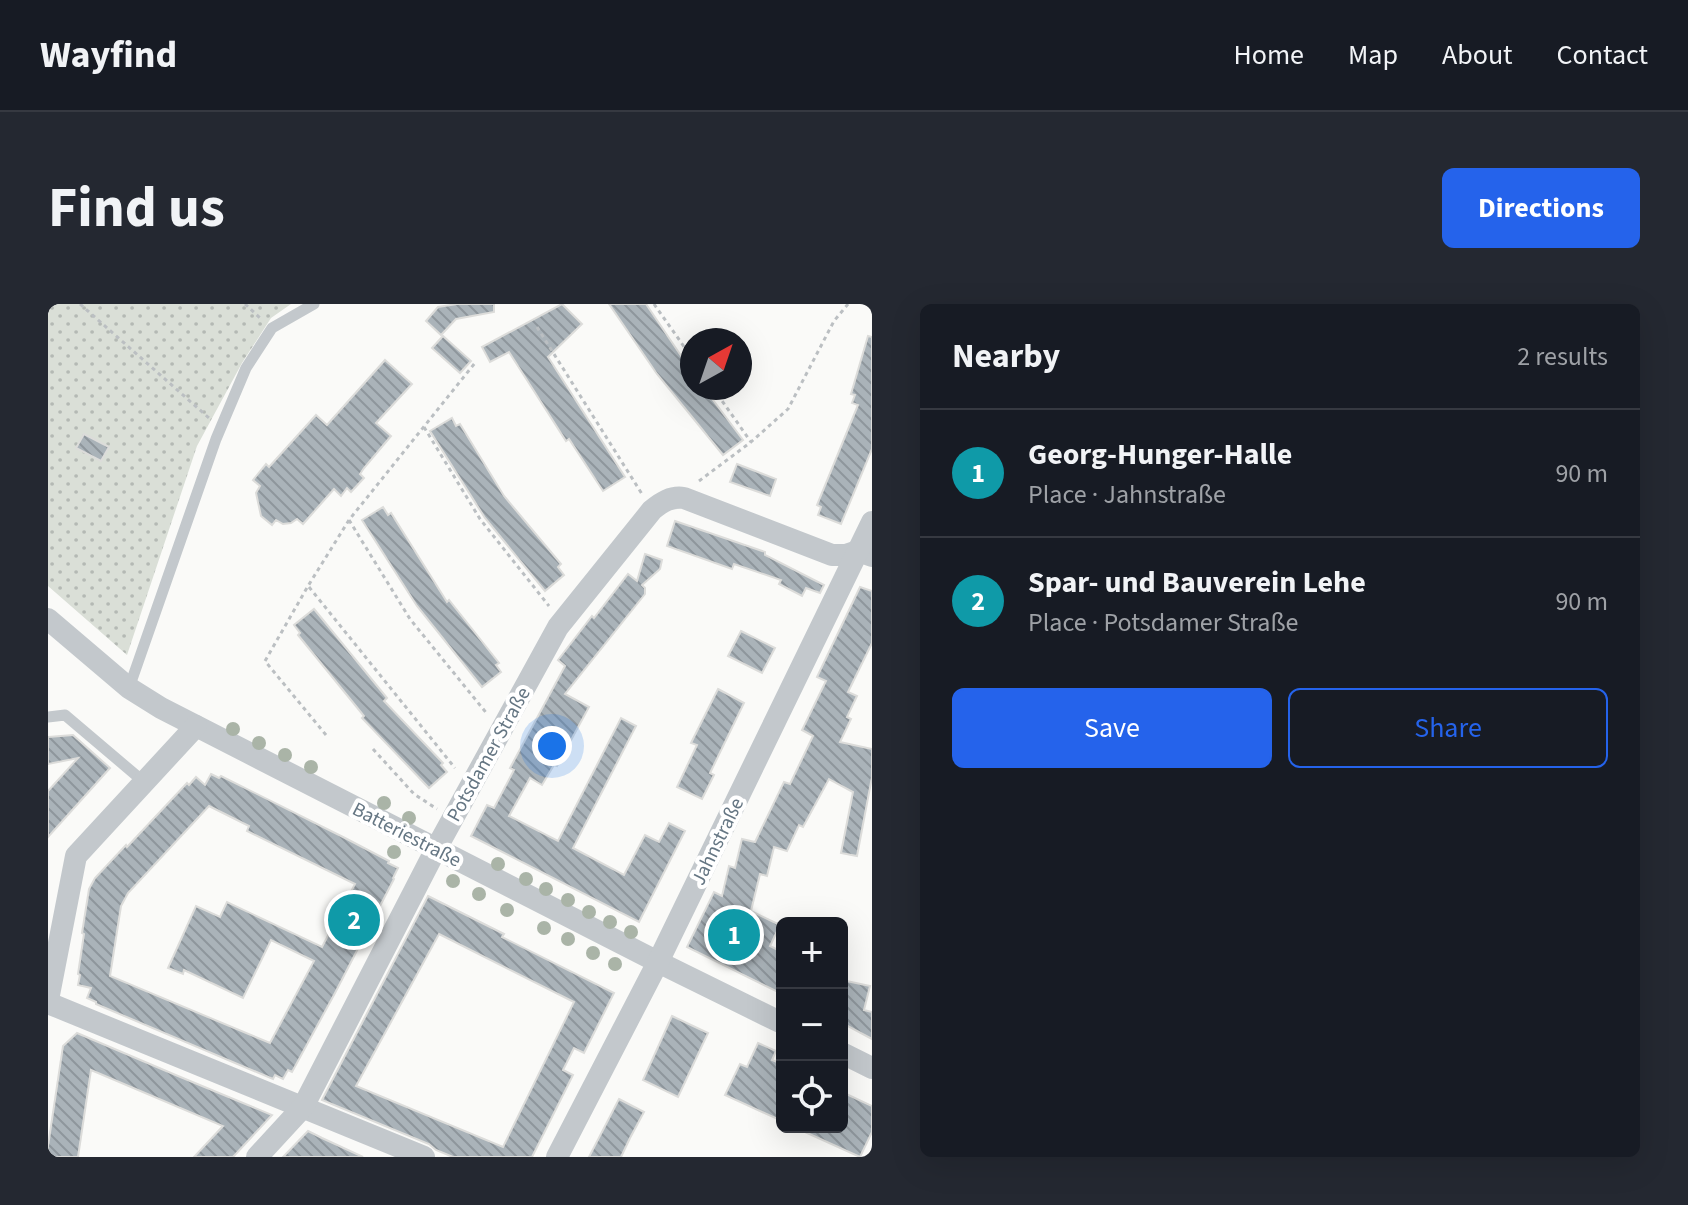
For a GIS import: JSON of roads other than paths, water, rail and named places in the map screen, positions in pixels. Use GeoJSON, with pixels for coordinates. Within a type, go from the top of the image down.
{"type":"FeatureCollection","features":[{"type":"Feature","properties":{"kind":"street","name":"Potsdamer Straße"},"geometry":{"type":"LineString","coordinates":[[257,1157],[303,1107],[436,849],[558,627],[652,510],[662,502],[680,497],[832,555],[865,553]]}},
{"type":"Feature","properties":{"kind":"street","name":"Jahnstraße"},"geometry":{"type":"LineString","coordinates":[[557,1157],[865,553],[872,522]]}},
{"type":"Feature","properties":{"kind":"street","name":"Batteriestraße"},"geometry":{"type":"LineString","coordinates":[[48,619],[129,688],[161,708],[776,1020]]}},
{"type":"Feature","properties":{"kind":"street"},"geometry":{"type":"LineString","coordinates":[[196,726],[76,856],[48,1001],[424,1157]]}},
{"type":"Feature","properties":{"kind":"street"},"geometry":{"type":"LineString","coordinates":[[848,1056],[872,1068]]}},
{"type":"Feature","properties":{"kind":"lane"},"geometry":{"type":"LineString","coordinates":[[129,688],[164,583],[246,368],[272,328],[314,304]]}},
{"type":"Feature","properties":{"kind":"lane"},"geometry":{"type":"LineString","coordinates":[[48,717],[65,715],[144,782]]}},
{"type":"Feature","properties":{"kind":"place","name":"Spar- und Bauverein Lehe"},"geometry":{"type":"Point","coordinates":[354,920]}},
{"type":"Feature","properties":{"kind":"place","name":"Georg-Hunger-Halle"},"geometry":{"type":"Point","coordinates":[734,935]}}]}
